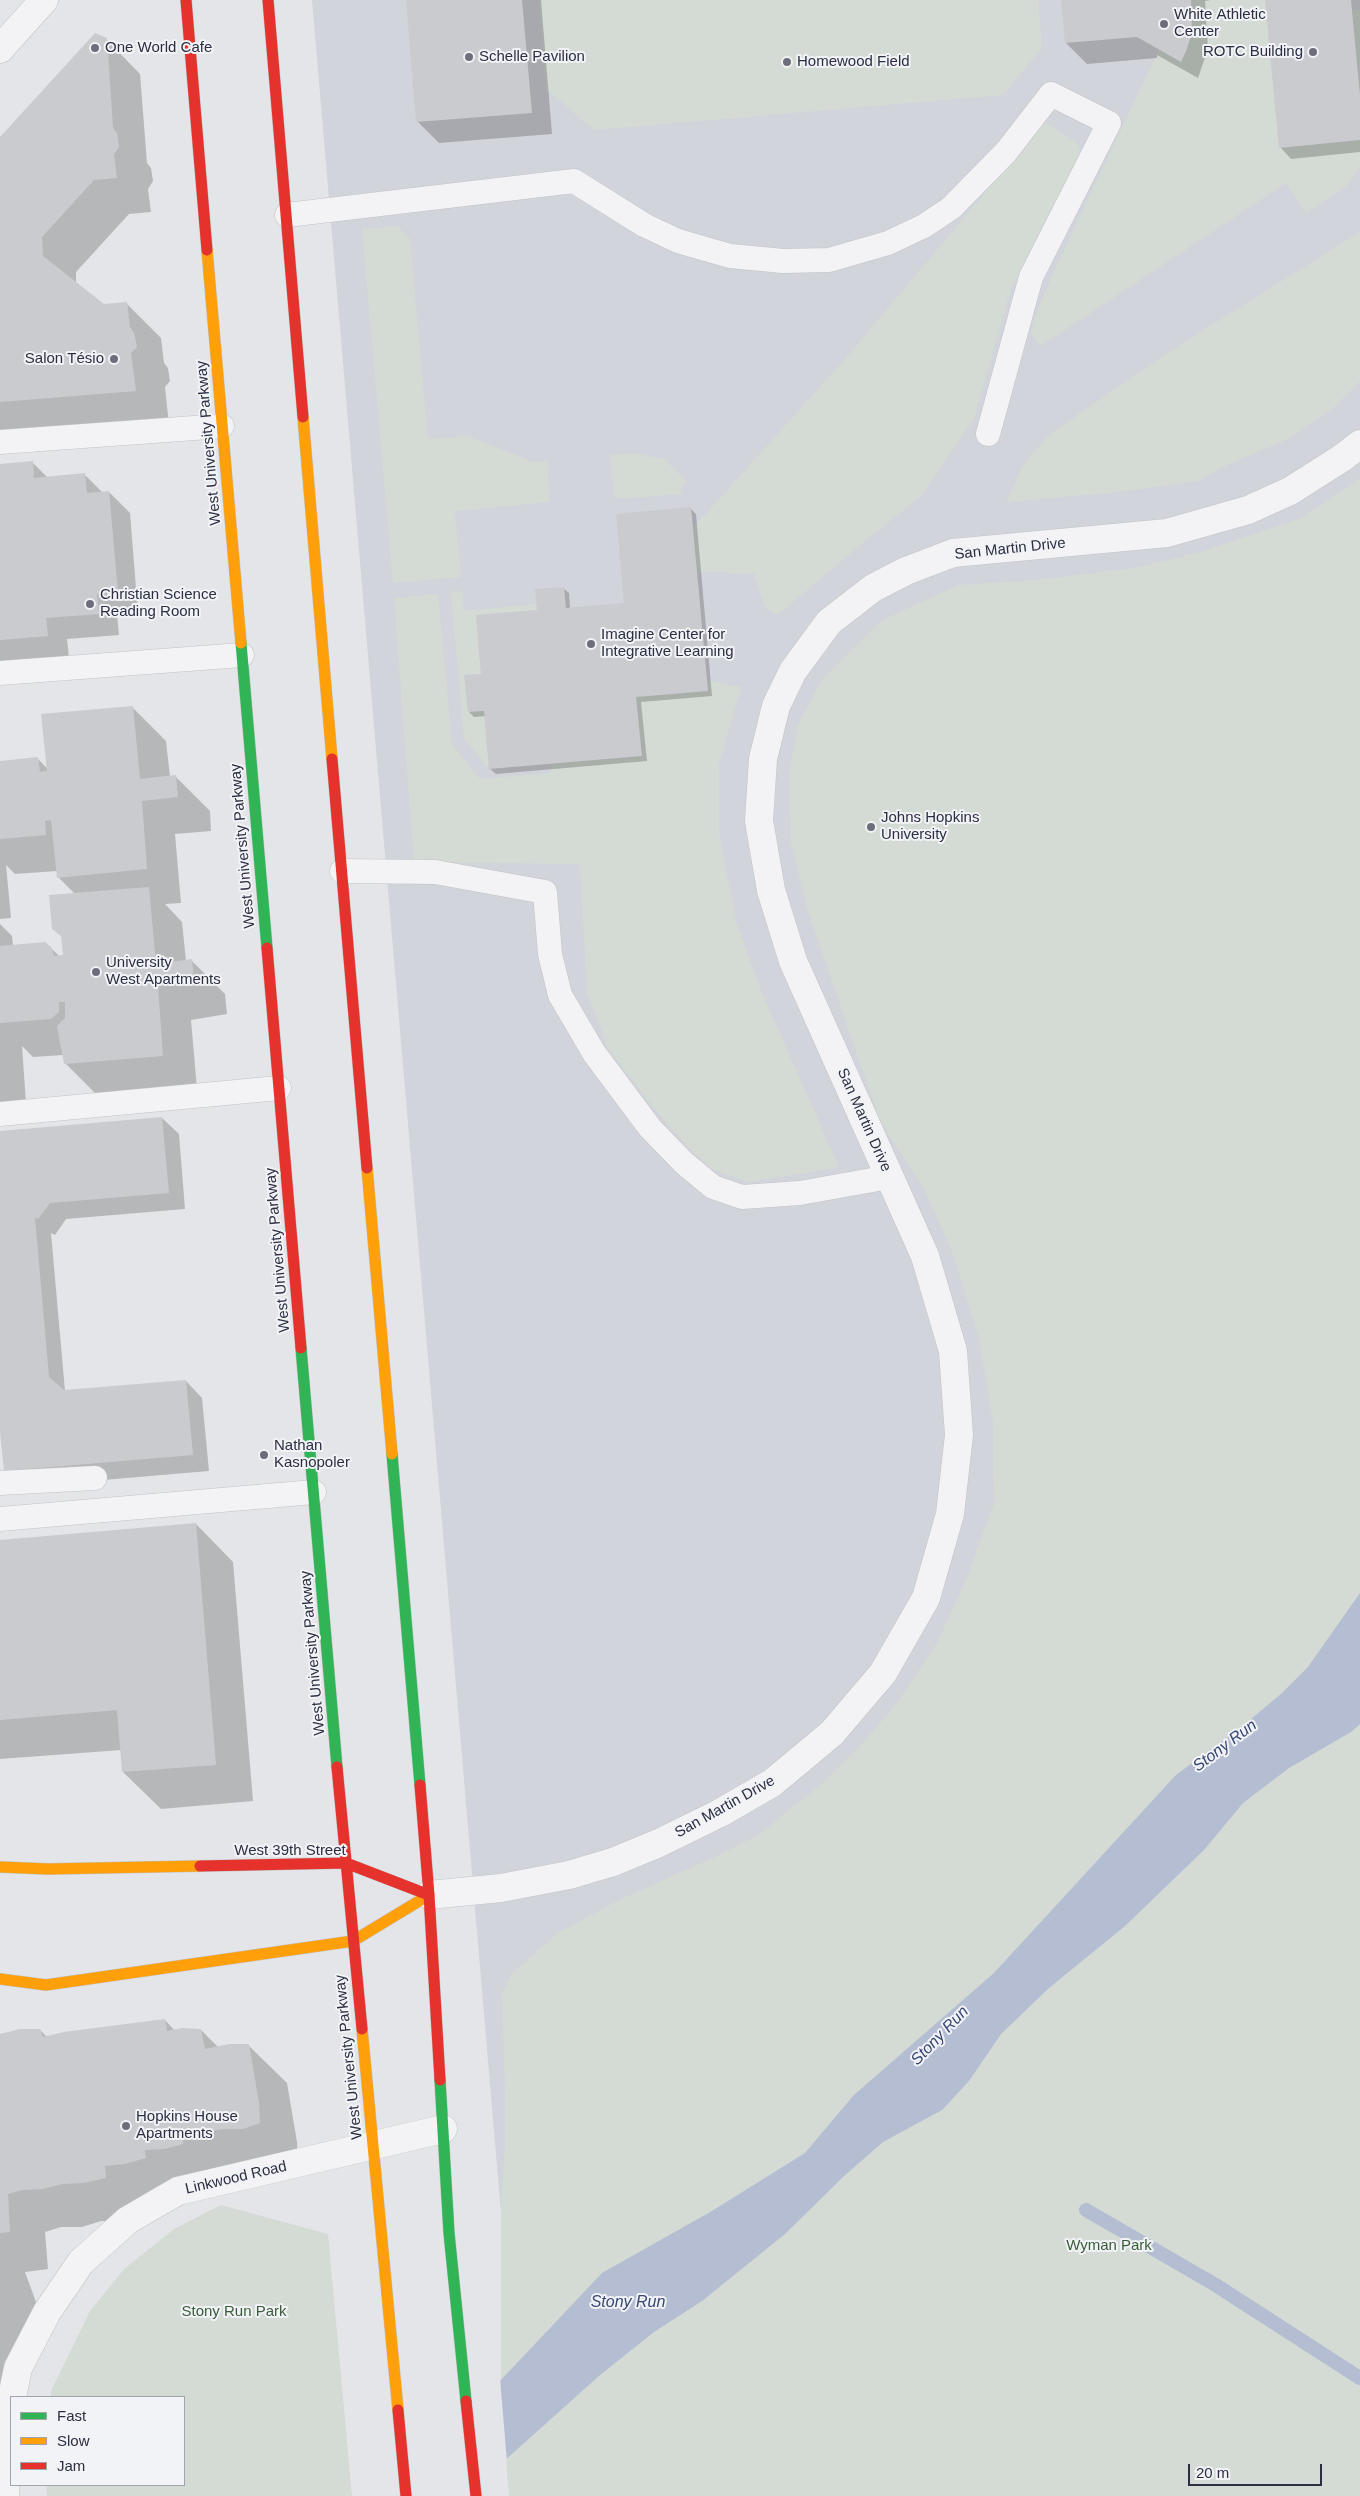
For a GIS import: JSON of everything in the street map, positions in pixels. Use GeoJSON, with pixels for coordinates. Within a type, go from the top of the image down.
{"type":"FeatureCollection","features":[{"type":"Feature","properties":{"kind":"main road","name":"West University Parkway"},"geometry":{"type":"LineString","coordinates":[[186,0],[346,1863],[406,2496]]}},
{"type":"Feature","properties":{"kind":"main road"},"geometry":{"type":"LineString","coordinates":[[268,0],[429,1895],[449,2233],[476,2496]]}},
{"type":"Feature","properties":{"kind":"main road","name":"West 39th Street"},"geometry":{"type":"LineString","coordinates":[[0,1866],[48,1869],[346,1863],[429,1895]]}},
{"type":"Feature","properties":{"kind":"main road"},"geometry":{"type":"LineString","coordinates":[[0,1979],[46,1985],[353,1941],[429,1895]]}},
{"type":"Feature","properties":{"kind":"street"},"geometry":{"type":"LineString","coordinates":[[0,49],[44,0]]}},
{"type":"Feature","properties":{"kind":"street","name":"San Martin Drive"},"geometry":{"type":"LineString","coordinates":[[429,1895],[501,1888],[578,1872],[614,1862],[659,1843],[720,1813],[772,1783],[832,1733],[883,1673],[926,1598],[950,1514],[958,1435],[954,1351],[925,1256],[793,961],[771,890],[760,821],[763,759],[776,706],[793,671],[829,622],[873,588],[906,571],[953,553],[1167,533],[1248,510],[1290,491],[1342,458],[1360,444]]}},
{"type":"Feature","properties":{"kind":"street","name":"Linkwood Road"},"geometry":{"type":"LineString","coordinates":[[12,2396],[18,2368],[47,2312],[81,2262],[128,2220],[178,2191],[443,2129]]}},
{"type":"Feature","properties":{"kind":"street"},"geometry":{"type":"LineString","coordinates":[[5,2496],[7,2423],[10,2407]]}},
{"type":"Feature","properties":{"kind":"lane"},"geometry":{"type":"LineString","coordinates":[[287,215],[574,181],[644,226],[678,242],[730,256],[783,261],[829,260],[888,244],[924,226],[951,208],[1006,152],[1050,94],[1109,122],[1031,277],[988,434]]}},
{"type":"Feature","properties":{"kind":"lane"},"geometry":{"type":"LineString","coordinates":[[0,442],[222,426]]}},
{"type":"Feature","properties":{"kind":"lane"},"geometry":{"type":"LineString","coordinates":[[0,673],[242,655]]}},
{"type":"Feature","properties":{"kind":"lane"},"geometry":{"type":"LineString","coordinates":[[342,872],[435,872],[546,892],[550,954],[560,995],[594,1053],[650,1128],[684,1163],[714,1187],[742,1197],[800,1193],[889,1177]]}},
{"type":"Feature","properties":{"kind":"lane"},"geometry":{"type":"LineString","coordinates":[[0,1114],[279,1088]]}},
{"type":"Feature","properties":{"kind":"lane"},"geometry":{"type":"LineString","coordinates":[[0,1484],[95,1478]]}},
{"type":"Feature","properties":{"kind":"lane"},"geometry":{"type":"LineString","coordinates":[[0,1519],[314,1492]]}},
{"type":"Feature","properties":{"kind":"shaded area","name":"Johns Hopkins University"},"geometry":{"type":"Polygon","coordinates":[[[312,0],[1360,0],[1360,1655],[1088,1906],[504,2431],[501,2380],[501,2213],[312,0]]]}},
{"type":"Feature","properties":{"kind":"green space","name":"Homewood Field"},"geometry":{"type":"Polygon","coordinates":[[[539,0],[1038,0],[1042,48],[1003,95],[594,130],[546,89],[539,0]]]}},
{"type":"Feature","properties":{"kind":"green space"},"geometry":{"type":"Polygon","coordinates":[[[1191,0],[1265,0],[1279,148],[1360,140],[1360,166],[1346,186],[1306,213],[1286,183],[1041,346],[1032,336],[1033,323],[1049,282],[1159,49],[1181,62],[1191,32],[1191,0]]]}},
{"type":"Feature","properties":{"kind":"green space"},"geometry":{"type":"Polygon","coordinates":[[[1352,9],[1360,9],[1360,95],[1352,9]]]}},
{"type":"Feature","properties":{"kind":"green space"},"geometry":{"type":"Polygon","coordinates":[[[1045,122],[1078,143],[1080,152],[1011,288],[974,419],[919,498],[778,615],[765,608],[754,574],[697,571],[693,528],[844,360],[1045,122]]]}},
{"type":"Feature","properties":{"kind":"green space"},"geometry":{"type":"Polygon","coordinates":[[[397,226],[410,239],[428,439],[467,436],[534,462],[547,460],[550,502],[455,511],[461,577],[393,583],[362,229],[397,226]]]}},
{"type":"Feature","properties":{"kind":"green space"},"geometry":{"type":"Polygon","coordinates":[[[1360,232],[1360,381],[1332,409],[1288,439],[1229,464],[1198,481],[1118,492],[1007,502],[1022,466],[1050,434],[1167,353],[1360,232]]]}},
{"type":"Feature","properties":{"kind":"green space"},"geometry":{"type":"Polygon","coordinates":[[[637,453],[665,460],[687,482],[680,489],[682,494],[615,499],[610,455],[637,453]]]}},
{"type":"Feature","properties":{"kind":"green space"},"geometry":{"type":"Polygon","coordinates":[[[1360,479],[1360,1593],[1308,1667],[1281,1694],[1244,1725],[1176,1775],[994,1973],[854,2095],[805,2153],[712,2211],[528,2352],[501,2380],[501,2213],[505,2146],[502,1994],[511,1975],[556,1934],[621,1899],[713,1858],[758,1835],[825,1781],[856,1751],[897,1703],[937,1643],[966,1580],[994,1503],[993,1423],[979,1339],[953,1254],[925,1191],[879,1119],[807,908],[791,844],[789,775],[798,724],[822,680],[883,620],[958,585],[1036,580],[1135,568],[1201,552],[1301,518],[1360,479]]]}},
{"type":"Feature","properties":{"kind":"green space"},"geometry":{"type":"Polygon","coordinates":[[[462,591],[464,611],[536,604],[537,610],[476,615],[481,674],[464,675],[468,712],[484,711],[489,766],[486,766],[464,738],[451,592],[462,591]]]}},
{"type":"Feature","properties":{"kind":"green space"},"geometry":{"type":"Polygon","coordinates":[[[438,594],[452,745],[480,779],[551,773],[551,764],[642,756],[636,697],[707,691],[707,680],[741,687],[719,764],[719,833],[736,922],[762,993],[839,1167],[749,1182],[710,1168],[688,1147],[653,1107],[608,1048],[587,992],[580,864],[414,862],[394,598],[438,594]]]}},
{"type":"Feature","properties":{"kind":"green space","name":"Wyman Park"},"geometry":{"type":"Polygon","coordinates":[[[1360,1655],[1360,2496],[509,2496],[504,2431],[1360,1655]]]}},
{"type":"Feature","properties":{"kind":"green space","name":"Stony Run Park"},"geometry":{"type":"Polygon","coordinates":[[[221,2205],[328,2234],[352,2496],[47,2496],[46,2486],[185,2486],[185,2396],[51,2396],[51,2391],[90,2311],[124,2269],[174,2229],[221,2205]]]}},
{"type":"Feature","properties":{"kind":"water","name":"Stony Run"},"geometry":{"type":"Polygon","coordinates":[[[1360,1593],[1360,1724],[1351,1732],[1289,1768],[1243,1803],[1204,1850],[1125,1926],[1049,1988],[1001,2034],[969,2081],[942,2110],[883,2142],[844,2176],[785,2234],[702,2301],[654,2332],[600,2375],[465,2496],[362,2496],[501,2380],[602,2273],[712,2211],[805,2153],[854,2095],[994,1973],[1176,1775],[1244,1725],[1281,1694],[1308,1667],[1360,1593]]]}},
{"type":"Feature","properties":{"kind":"pier"},"geometry":{"type":"Polygon","coordinates":[[[500,2378],[507,2462],[469,2496],[361,2496],[361,2494],[500,2378]]]}},
{"type":"Feature","properties":{"kind":"building","name":"Schelle Pavilion"},"geometry":{"type":"Polygon","coordinates":[[[406,0],[522,0],[532,113],[416,122],[406,0]]]}},
{"type":"Feature","properties":{"kind":"building"},"geometry":{"type":"Polygon","coordinates":[[[1061,0],[1191,0],[1192,32],[1187,49],[1181,62],[1137,37],[1065,43],[1061,0]]]}},
{"type":"Feature","properties":{"kind":"building","name":"ROTC Building"},"geometry":{"type":"Polygon","coordinates":[[[1265,0],[1351,0],[1360,95],[1360,140],[1279,148],[1265,0]]]}},
{"type":"Feature","properties":{"kind":"building"},"geometry":{"type":"Polygon","coordinates":[[[95,33],[107,38],[113,128],[117,133],[119,147],[114,154],[117,178],[94,180],[42,237],[43,256],[104,304],[127,302],[130,327],[134,333],[137,347],[131,353],[136,391],[0,402],[0,137],[95,33]]]}},
{"type":"Feature","properties":{"kind":"building"},"geometry":{"type":"Polygon","coordinates":[[[33,461],[34,478],[85,473],[87,493],[109,491],[118,592],[97,594],[99,614],[46,618],[48,636],[0,640],[0,464],[33,461]]]}},
{"type":"Feature","properties":{"kind":"building","name":"Imagine Center for Integrative Learning"},"geometry":{"type":"Polygon","coordinates":[[[691,507],[708,691],[636,697],[642,756],[489,769],[484,711],[468,712],[464,675],[481,674],[476,615],[537,610],[535,589],[564,587],[566,608],[624,603],[616,514],[691,507]]]}},
{"type":"Feature","properties":{"kind":"building"},"geometry":{"type":"Polygon","coordinates":[[[133,706],[140,779],[176,775],[178,797],[142,801],[147,869],[57,878],[51,820],[45,821],[46,835],[0,839],[0,761],[38,757],[40,772],[47,771],[41,714],[133,706]]]}},
{"type":"Feature","properties":{"kind":"building","name":"University West Apartments"},"geometry":{"type":"Polygon","coordinates":[[[149,887],[156,964],[192,959],[194,980],[158,986],[163,1056],[64,1064],[57,1026],[65,1018],[65,1002],[59,1002],[59,1012],[51,1019],[0,1023],[0,946],[45,942],[52,948],[54,956],[63,955],[61,936],[52,929],[49,895],[149,887]]]}},
{"type":"Feature","properties":{"kind":"building"},"geometry":{"type":"Polygon","coordinates":[[[162,1117],[169,1193],[50,1203],[38,1219],[35,1218],[49,1377],[64,1390],[186,1380],[193,1455],[4,1471],[0,1432],[0,1131],[162,1117]]]}},
{"type":"Feature","properties":{"kind":"building"},"geometry":{"type":"Polygon","coordinates":[[[196,1523],[216,1765],[122,1772],[117,1710],[0,1720],[0,1540],[196,1523]]]}},
{"type":"Feature","properties":{"kind":"building","name":"Hopkins House Apartments"},"geometry":{"type":"Polygon","coordinates":[[[165,2019],[167,2031],[182,2028],[201,2029],[205,2049],[229,2044],[249,2044],[259,2103],[260,2123],[243,2129],[224,2129],[182,2136],[183,2144],[164,2149],[145,2150],[146,2158],[124,2164],[105,2166],[106,2178],[83,2183],[62,2184],[43,2189],[22,2190],[8,2194],[10,2232],[0,2233],[0,2034],[20,2029],[40,2029],[43,2037],[64,2032],[165,2019]]]}},
{"type":"Feature","properties":{"kind":"waterway"},"geometry":{"type":"LineString","coordinates":[[1086,2210],[1214,2284],[1360,2378]]}},
{"type":"Feature","properties":{"kind":"traffic: fast"},"geometry":{"type":"LineString","coordinates":[[241,643],[267,948]]}},
{"type":"Feature","properties":{"kind":"traffic: fast"},"geometry":{"type":"LineString","coordinates":[[301,1348],[337,1767]]}},
{"type":"Feature","properties":{"kind":"traffic: fast"},"geometry":{"type":"LineString","coordinates":[[392,1454],[420,1785]]}},
{"type":"Feature","properties":{"kind":"traffic: fast"},"geometry":{"type":"LineString","coordinates":[[440,2080],[449,2233],[466,2401]]}},
{"type":"Feature","properties":{"kind":"traffic: slow"},"geometry":{"type":"LineString","coordinates":[[207,250],[241,643]]}},
{"type":"Feature","properties":{"kind":"traffic: slow"},"geometry":{"type":"LineString","coordinates":[[303,417],[332,759]]}},
{"type":"Feature","properties":{"kind":"traffic: slow"},"geometry":{"type":"LineString","coordinates":[[367,1168],[392,1454]]}},
{"type":"Feature","properties":{"kind":"traffic: slow"},"geometry":{"type":"LineString","coordinates":[[0,1867],[48,1869],[200,1866]]}},
{"type":"Feature","properties":{"kind":"traffic: slow"},"geometry":{"type":"LineString","coordinates":[[0,1979],[46,1985],[353,1941],[429,1895]]}},
{"type":"Feature","properties":{"kind":"traffic: slow"},"geometry":{"type":"LineString","coordinates":[[362,2029],[398,2410]]}},
{"type":"Feature","properties":{"kind":"traffic: jam"},"geometry":{"type":"LineString","coordinates":[[186,0],[207,250]]}},
{"type":"Feature","properties":{"kind":"traffic: jam"},"geometry":{"type":"LineString","coordinates":[[268,0],[303,417]]}},
{"type":"Feature","properties":{"kind":"traffic: jam"},"geometry":{"type":"LineString","coordinates":[[332,759],[367,1168]]}},
{"type":"Feature","properties":{"kind":"traffic: jam"},"geometry":{"type":"LineString","coordinates":[[267,948],[301,1348]]}},
{"type":"Feature","properties":{"kind":"traffic: jam"},"geometry":{"type":"LineString","coordinates":[[337,1767],[362,2029]]}},
{"type":"Feature","properties":{"kind":"traffic: jam"},"geometry":{"type":"LineString","coordinates":[[420,1785],[429,1895],[440,2080]]}},
{"type":"Feature","properties":{"kind":"traffic: jam"},"geometry":{"type":"LineString","coordinates":[[200,1866],[346,1863],[429,1895]]}},
{"type":"Feature","properties":{"kind":"traffic: jam"},"geometry":{"type":"LineString","coordinates":[[466,2401],[476,2496]]}},
{"type":"Feature","properties":{"kind":"traffic: jam"},"geometry":{"type":"LineString","coordinates":[[398,2410],[406,2496]]}},
{"type":"Feature","properties":{"kind":"place","name":"White Athletic Center"},"geometry":{"type":"Point","coordinates":[1164,24]}},
{"type":"Feature","properties":{"kind":"place","name":"One World Cafe"},"geometry":{"type":"Point","coordinates":[95,48]}},
{"type":"Feature","properties":{"kind":"place","name":"ROTC Building"},"geometry":{"type":"Point","coordinates":[1313,52]}},
{"type":"Feature","properties":{"kind":"place","name":"Schelle Pavilion"},"geometry":{"type":"Point","coordinates":[469,57]}},
{"type":"Feature","properties":{"kind":"place","name":"Homewood Field"},"geometry":{"type":"Point","coordinates":[787,62]}},
{"type":"Feature","properties":{"kind":"place","name":"Salon Tésio"},"geometry":{"type":"Point","coordinates":[114,359]}},
{"type":"Feature","properties":{"kind":"place","name":"Christian Science Reading Room"},"geometry":{"type":"Point","coordinates":[90,604]}},
{"type":"Feature","properties":{"kind":"place","name":"Imagine Center for Integrative Learning"},"geometry":{"type":"Point","coordinates":[591,644]}},
{"type":"Feature","properties":{"kind":"place","name":"Johns Hopkins University"},"geometry":{"type":"Point","coordinates":[871,827]}},
{"type":"Feature","properties":{"kind":"place","name":"University West Apartments"},"geometry":{"type":"Point","coordinates":[96,972]}},
{"type":"Feature","properties":{"kind":"place","name":"Nathan Kasnopoler"},"geometry":{"type":"Point","coordinates":[264,1455]}},
{"type":"Feature","properties":{"kind":"place","name":"Hopkins House Apartments"},"geometry":{"type":"Point","coordinates":[126,2126]}}]}
